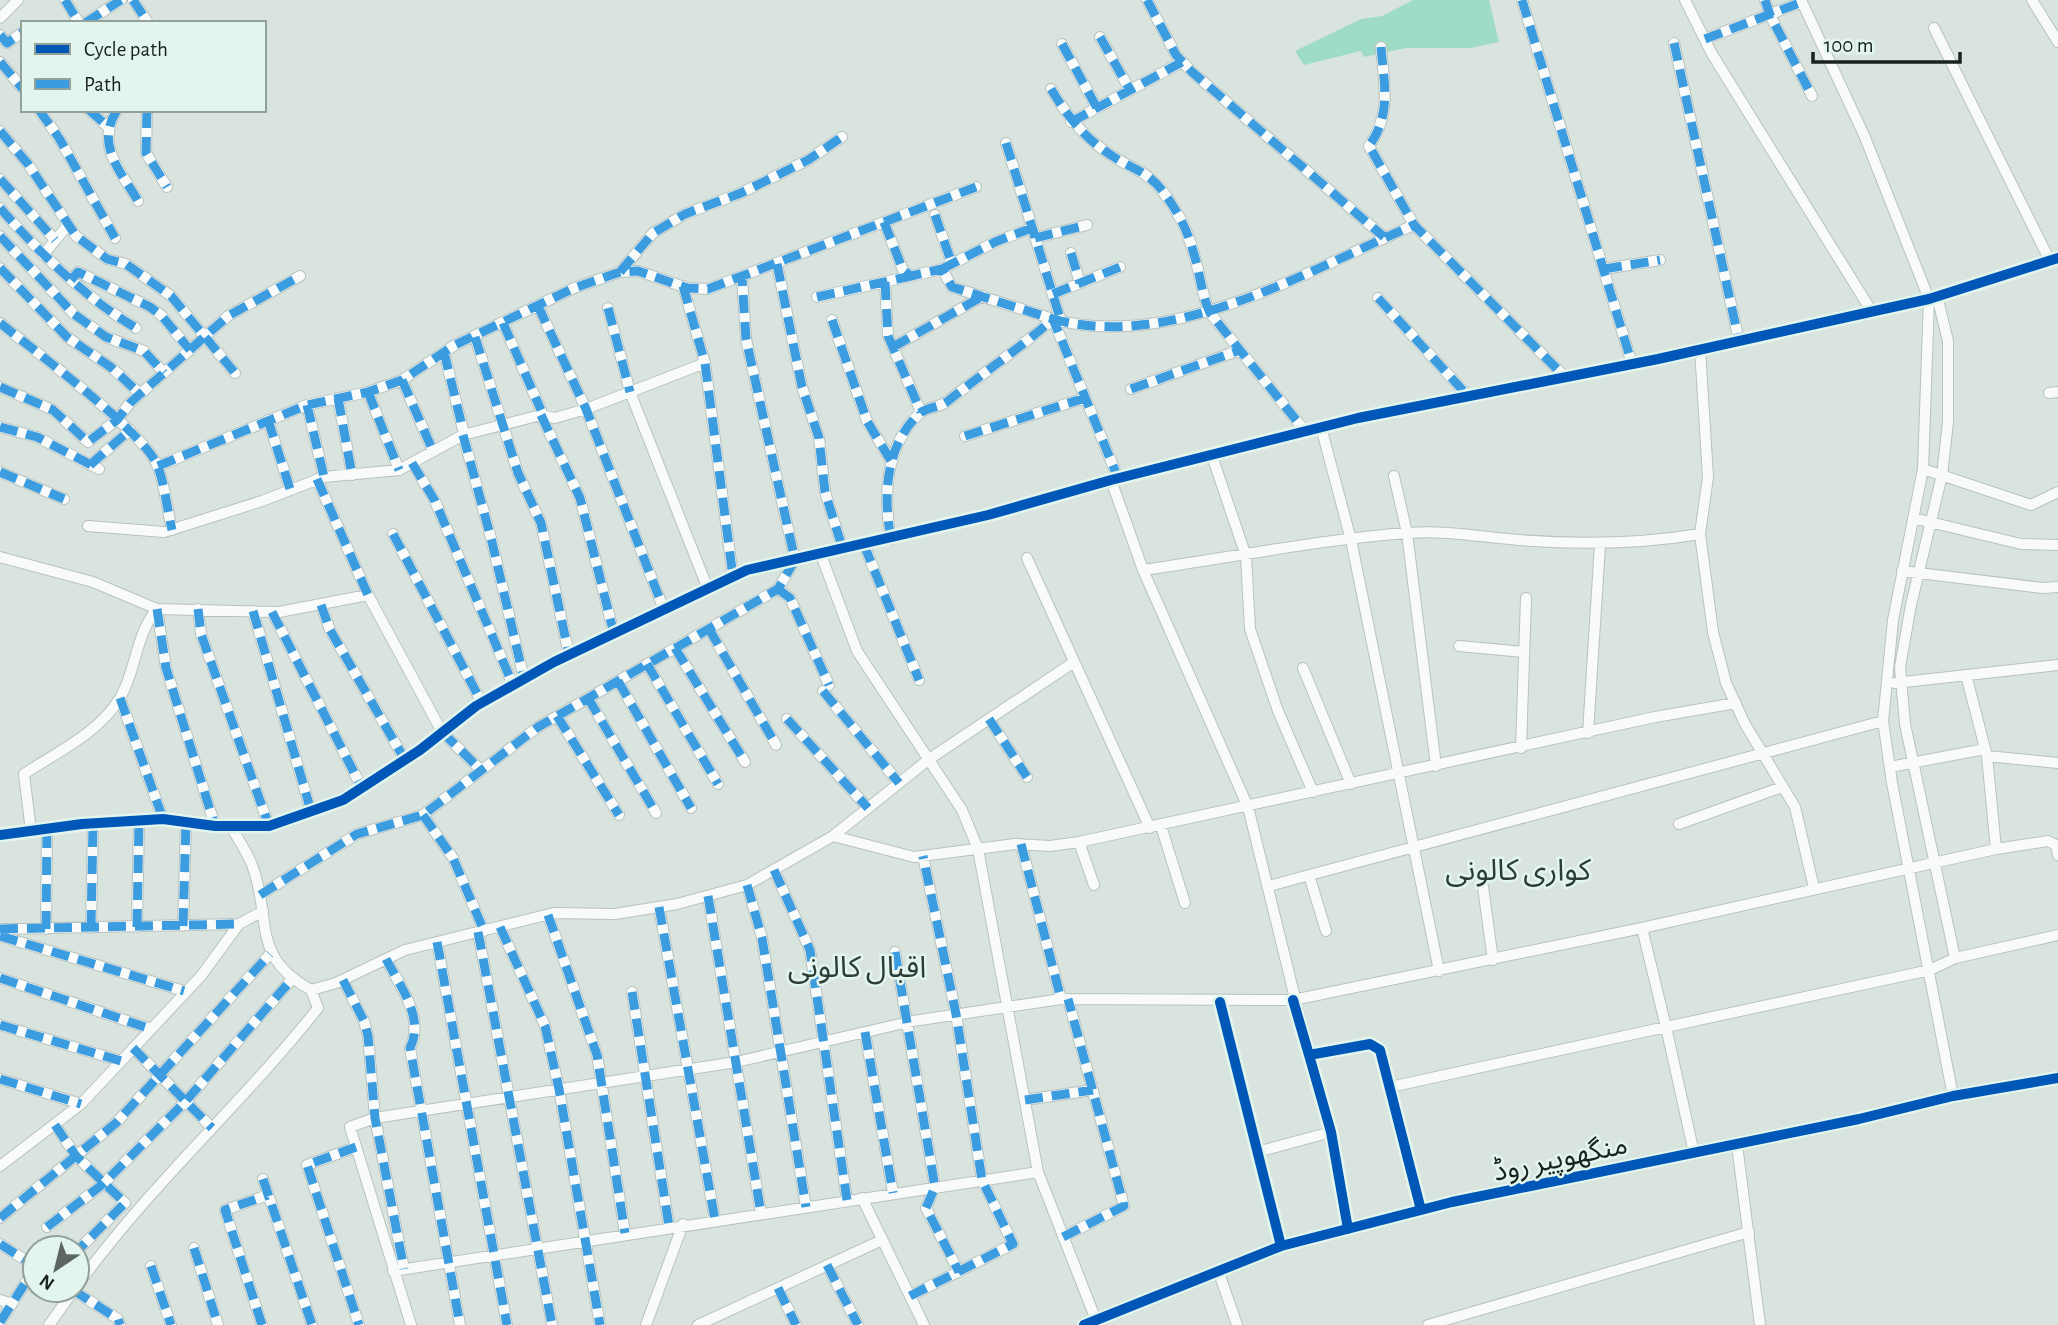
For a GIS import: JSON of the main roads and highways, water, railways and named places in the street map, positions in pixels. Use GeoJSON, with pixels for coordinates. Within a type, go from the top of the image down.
{"type":"FeatureCollection","features":[{"type":"Feature","properties":{"kind":"main road","name":"منگھوپیر روڈ"},"geometry":{"type":"LineString","coordinates":[[1090,1322],[1281,1245],[1420,1210],[1737,1145],[1952,1096],[2058,1078]]}},
{"type":"Feature","properties":{"kind":"district","name":"کواری کالونی"},"geometry":{"type":"Point","coordinates":[1518,870]}},
{"type":"Feature","properties":{"kind":"district","name":"اقبال کالونی"},"geometry":{"type":"Point","coordinates":[857,967]}}]}
